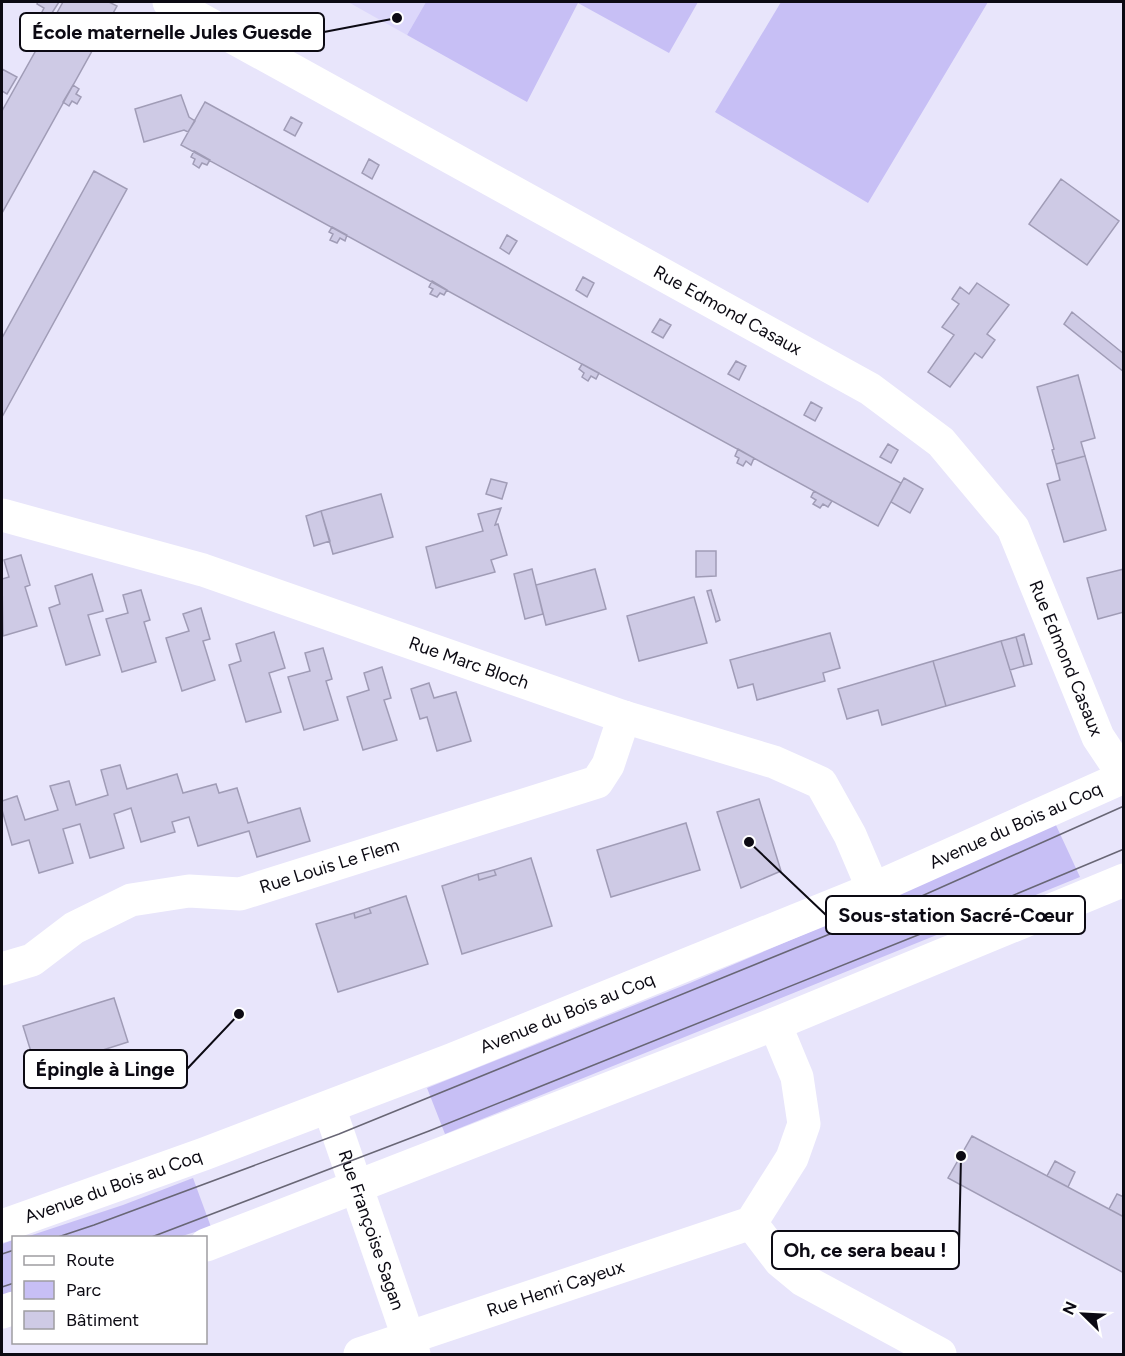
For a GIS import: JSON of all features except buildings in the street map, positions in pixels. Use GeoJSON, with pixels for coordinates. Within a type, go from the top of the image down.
{"type":"FeatureCollection","features":[{"type":"Feature","properties":{"kind":"street","name":"Rue Edmond Casaux"},"geometry":{"type":"LineString","coordinates":[[169,2],[870,389],[941,442],[1013,528],[1098,737],[1124,777]]}},
{"type":"Feature","properties":{"kind":"street","name":"Rue Marc Bloch"},"geometry":{"type":"LineString","coordinates":[[2,515],[203,570],[624,717],[774,762],[821,783],[850,835],[873,889]]}},
{"type":"Feature","properties":{"kind":"street","name":"Rue Louis Le Flem"},"geometry":{"type":"LineString","coordinates":[[2,969],[32,960],[74,928],[131,900],[189,891],[240,894],[597,782],[608,765],[624,717]]}},
{"type":"Feature","properties":{"kind":"street","name":"Avenue du Bois au Coq"},"geometry":{"type":"LineString","coordinates":[[2,1227],[329,1107],[873,889],[1124,777]]}},
{"type":"Feature","properties":{"kind":"street"},"geometry":{"type":"LineString","coordinates":[[207,1245],[775,1024],[1124,880]]}},
{"type":"Feature","properties":{"kind":"street"},"geometry":{"type":"LineString","coordinates":[[775,1024],[797,1077],[804,1124],[792,1158],[751,1223],[780,1261],[803,1280],[940,1354]]}},
{"type":"Feature","properties":{"kind":"street","name":"Rue Françoise Sagan"},"geometry":{"type":"LineString","coordinates":[[329,1107],[412,1346]]}},
{"type":"Feature","properties":{"kind":"street","name":"Rue Henri Cayeux"},"geometry":{"type":"LineString","coordinates":[[360,1354],[412,1346],[751,1223]]}},
{"type":"Feature","properties":{"kind":"shaded area"},"geometry":{"type":"Polygon","coordinates":[[[348,2],[426,2],[407,35],[348,2]]]}},
{"type":"Feature","properties":{"kind":"green space"},"geometry":{"type":"Polygon","coordinates":[[[426,2],[698,2],[669,53],[578,3],[527,102],[407,35],[426,2]]]}},
{"type":"Feature","properties":{"kind":"green space"},"geometry":{"type":"Polygon","coordinates":[[[781,2],[988,2],[868,203],[715,112],[781,2]]]}},
{"type":"Feature","properties":{"kind":"green space"},"geometry":{"type":"Polygon","coordinates":[[[1055,823],[1080,877],[445,1134],[427,1088],[690,983],[908,890],[1055,823]]]}},
{"type":"Feature","properties":{"kind":"green space"},"geometry":{"type":"Polygon","coordinates":[[[193,1178],[211,1227],[182,1236],[29,1236],[123,1205],[193,1178]]]}},
{"type":"Feature","properties":{"kind":"green space"},"geometry":{"type":"Polygon","coordinates":[[[12,1240],[12,1292],[2,1296],[2,1244],[12,1240]]]}},
{"type":"Feature","properties":{"kind":"tram line"},"geometry":{"type":"LineString","coordinates":[[61,1236],[339,1134],[906,903],[1124,806]]}},
{"type":"Feature","properties":{"kind":"tram line"},"geometry":{"type":"LineString","coordinates":[[154,1236],[429,1131],[923,933],[1124,849]]}},
{"type":"Feature","properties":{"kind":"tram line"},"geometry":{"type":"LineString","coordinates":[[2,1254],[12,1251]]}},
{"type":"Feature","properties":{"kind":"tram line"},"geometry":{"type":"LineString","coordinates":[[2,1287],[12,1284]]}},
{"type":"Feature","properties":{"kind":"place","name":"École maternelle Jules Guesde"},"geometry":{"type":"Point","coordinates":[397,18]}},
{"type":"Feature","properties":{"kind":"place","name":"Sous-station Sacré-Cœur"},"geometry":{"type":"Point","coordinates":[749,842]}},
{"type":"Feature","properties":{"kind":"place","name":"Épingle à Linge"},"geometry":{"type":"Point","coordinates":[239,1014]}},
{"type":"Feature","properties":{"kind":"place","name":"Oh, ce sera beau !"},"geometry":{"type":"Point","coordinates":[961,1156]}}]}
